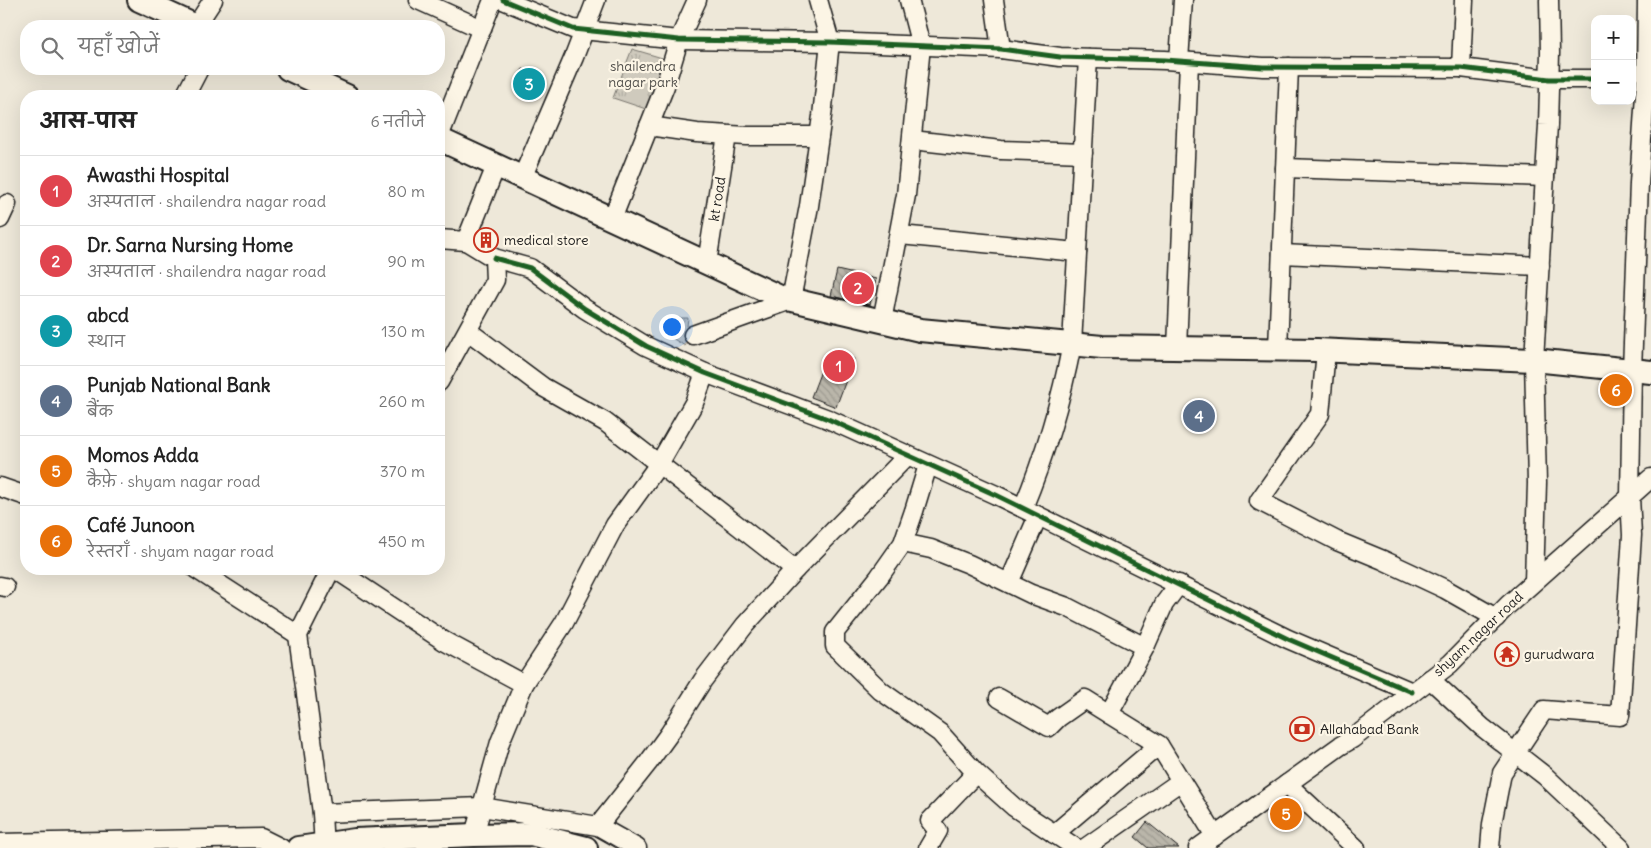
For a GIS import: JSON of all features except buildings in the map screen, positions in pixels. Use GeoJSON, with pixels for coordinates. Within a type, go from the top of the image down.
{"type":"FeatureCollection","features":[{"type":"Feature","properties":{"kind":"main road"},"geometry":{"type":"LineString","coordinates":[[139,0],[183,20]]}},
{"type":"Feature","properties":{"kind":"main road"},"geometry":{"type":"LineString","coordinates":[[301,75],[334,90]]}},
{"type":"Feature","properties":{"kind":"main road"},"geometry":{"type":"LineString","coordinates":[[445,141],[780,297],[920,330],[1102,347],[1326,351],[1534,360],[1641,371]]}},
{"type":"Feature","properties":{"kind":"main road"},"geometry":{"type":"LineString","coordinates":[[298,848],[324,846],[355,840],[531,834],[586,848]]}},
{"type":"Feature","properties":{"kind":"street"},"geometry":{"type":"LineString","coordinates":[[200,20],[213,0]]}},
{"type":"Feature","properties":{"kind":"street"},"geometry":{"type":"LineString","coordinates":[[418,0],[482,29]]}},
{"type":"Feature","properties":{"kind":"street"},"geometry":{"type":"LineString","coordinates":[[445,123],[493,0]]}},
{"type":"Feature","properties":{"kind":"street"},"geometry":{"type":"LineString","coordinates":[[503,0],[573,29],[679,40],[830,42],[1002,49],[1088,58],[1288,67],[1461,68],[1549,79],[1591,79]]}},
{"type":"Feature","properties":{"kind":"street"},"geometry":{"type":"LineString","coordinates":[[522,178],[596,0]]}},
{"type":"Feature","properties":{"kind":"street"},"geometry":{"type":"LineString","coordinates":[[612,219],[665,86],[679,40],[697,0]]}},
{"type":"Feature","properties":{"kind":"street"},"geometry":{"type":"LineString","coordinates":[[693,335],[791,300],[809,206],[830,42],[818,0]]}},
{"type":"Feature","properties":{"kind":"street"},"geometry":{"type":"LineString","coordinates":[[882,321],[900,235],[906,195],[921,46],[909,0]]}},
{"type":"Feature","properties":{"kind":"street"},"geometry":{"type":"LineString","coordinates":[[994,0],[1002,49]]}},
{"type":"Feature","properties":{"kind":"street"},"geometry":{"type":"LineString","coordinates":[[1177,348],[1184,62],[1183,0]]}},
{"type":"Feature","properties":{"kind":"street"},"geometry":{"type":"LineString","coordinates":[[1461,68],[1464,0]]}},
{"type":"Feature","properties":{"kind":"street"},"geometry":{"type":"LineString","coordinates":[[1534,581],[1537,483],[1534,360],[1546,177],[1549,0]]}},
{"type":"Feature","properties":{"kind":"street"},"geometry":{"type":"LineString","coordinates":[[1490,848],[1492,824],[1502,773],[1544,710],[1620,716],[1632,535],[1630,497],[1641,371],[1639,183],[1647,0]]}},
{"type":"Feature","properties":{"kind":"street"},"geometry":{"type":"LineString","coordinates":[[1009,583],[1031,512],[1040,467],[1065,381],[1072,344],[1088,58]]}},
{"type":"Feature","properties":{"kind":"street"},"geometry":{"type":"LineString","coordinates":[[1278,350],[1288,67]]}},
{"type":"Feature","properties":{"kind":"street"},"geometry":{"type":"LineString","coordinates":[[188,90],[196,75]]}},
{"type":"Feature","properties":{"kind":"street"},"geometry":{"type":"LineString","coordinates":[[649,126],[727,135],[819,136]]}},
{"type":"Feature","properties":{"kind":"street","name":"kt road"},"geometry":{"type":"LineString","coordinates":[[707,263],[727,135]]}},
{"type":"Feature","properties":{"kind":"street"},"geometry":{"type":"LineString","coordinates":[[912,140],[1001,150],[1082,153]]}},
{"type":"Feature","properties":{"kind":"street"},"geometry":{"type":"LineString","coordinates":[[466,240],[496,166]]}},
{"type":"Feature","properties":{"kind":"street"},"geometry":{"type":"LineString","coordinates":[[1285,168],[1546,177]]}},
{"type":"Feature","properties":{"kind":"street"},"geometry":{"type":"LineString","coordinates":[[900,235],[1077,252]]}},
{"type":"Feature","properties":{"kind":"street"},"geometry":{"type":"LineString","coordinates":[[445,239],[466,240],[494,258],[530,268],[593,314],[646,346],[705,373],[828,419],[1031,512],[1288,638],[1412,692]]}},
{"type":"Feature","properties":{"kind":"street"},"geometry":{"type":"LineString","coordinates":[[1282,254],[1540,266]]}},
{"type":"Feature","properties":{"kind":"street"},"geometry":{"type":"LineString","coordinates":[[445,371],[496,280],[494,258]]}},
{"type":"Feature","properties":{"kind":"street"},"geometry":{"type":"LineString","coordinates":[[468,331],[543,387],[605,422],[796,570]]}},
{"type":"Feature","properties":{"kind":"street"},"geometry":{"type":"LineString","coordinates":[[1326,351],[1320,414],[1259,501],[1337,541],[1444,589],[1496,618]]}},
{"type":"Feature","properties":{"kind":"street"},"geometry":{"type":"LineString","coordinates":[[474,835],[500,742],[524,684],[564,623],[614,526],[659,464],[694,403],[705,373]]}},
{"type":"Feature","properties":{"kind":"street"},"geometry":{"type":"LineString","coordinates":[[598,826],[653,756],[703,680],[739,632],[796,570],[907,456]]}},
{"type":"Feature","properties":{"kind":"street"},"geometry":{"type":"LineString","coordinates":[[928,465],[903,544],[879,578],[835,632],[835,646],[881,690],[940,733],[976,772],[1014,807],[1076,848]]}},
{"type":"Feature","properties":{"kind":"street","name":"shyam nagar road"},"geometry":{"type":"LineString","coordinates":[[1198,848],[1352,739],[1450,664],[1534,581],[1651,478]]}},
{"type":"Feature","properties":{"kind":"street"},"geometry":{"type":"LineString","coordinates":[[0,487],[20,493]]}},
{"type":"Feature","properties":{"kind":"street"},"geometry":{"type":"LineString","coordinates":[[903,544],[931,549],[1031,594],[1067,607],[1145,647]]}},
{"type":"Feature","properties":{"kind":"street"},"geometry":{"type":"LineString","coordinates":[[205,575],[298,635]]}},
{"type":"Feature","properties":{"kind":"street"},"geometry":{"type":"LineString","coordinates":[[324,846],[322,813],[298,635],[330,575]]}},
{"type":"Feature","properties":{"kind":"street"},"geometry":{"type":"LineString","coordinates":[[342,575],[444,641],[524,684]]}},
{"type":"Feature","properties":{"kind":"street"},"geometry":{"type":"LineString","coordinates":[[1109,714],[1145,647],[1164,604],[1179,584]]}},
{"type":"Feature","properties":{"kind":"street"},"geometry":{"type":"LineString","coordinates":[[1430,679],[1482,727],[1545,776],[1604,841],[1621,848]]}},
{"type":"Feature","properties":{"kind":"street"},"geometry":{"type":"LineString","coordinates":[[999,698],[1049,727],[1058,718],[1085,699],[1159,745],[1215,836]]}},
{"type":"Feature","properties":{"kind":"street"},"geometry":{"type":"LineString","coordinates":[[1054,834],[1159,745]]}},
{"type":"Feature","properties":{"kind":"street"},"geometry":{"type":"LineString","coordinates":[[928,848],[938,831],[930,821],[976,772]]}},
{"type":"Feature","properties":{"kind":"street"},"geometry":{"type":"LineString","coordinates":[[1085,848],[1182,781]]}},
{"type":"Feature","properties":{"kind":"street"},"geometry":{"type":"LineString","coordinates":[[1287,784],[1356,848]]}},
{"type":"Feature","properties":{"kind":"street"},"geometry":{"type":"LineString","coordinates":[[322,813],[482,807],[598,826],[637,848]]}},
{"type":"Feature","properties":{"kind":"street"},"geometry":{"type":"LineString","coordinates":[[0,843],[261,838],[281,848]]}},
{"type":"Feature","properties":{"kind":"green space","name":"shailendra nagar park"},"geometry":{"type":"Polygon","coordinates":[[[632,49],[669,60],[649,110],[613,98],[632,49]]]}},
{"type":"Feature","properties":{"kind":"green space"},"geometry":{"type":"Polygon","coordinates":[[[679,318],[688,318],[687,326],[693,335],[685,346],[667,335],[679,318]]]}},
{"type":"Feature","properties":{"kind":"cycle path"},"geometry":{"type":"LineString","coordinates":[[503,0],[573,29],[679,40],[830,42],[1001,49],[1060,57],[1165,60],[1263,67],[1461,68],[1549,79],[1591,79]]}},
{"type":"Feature","properties":{"kind":"cycle path"},"geometry":{"type":"LineString","coordinates":[[494,258],[530,268],[585,309],[646,346],[705,373],[828,419],[996,495],[1288,639],[1412,692]]}},
{"type":"Feature","properties":{"kind":"place","name":"abcd"},"geometry":{"type":"Point","coordinates":[529,84]}},
{"type":"Feature","properties":{"kind":"place","name":"medical store"},"geometry":{"type":"Point","coordinates":[486,240]}},
{"type":"Feature","properties":{"kind":"place","name":"Dr. Sarna Nursing Home"},"geometry":{"type":"Point","coordinates":[858,288]}},
{"type":"Feature","properties":{"kind":"place","name":"Awasthi Hospital"},"geometry":{"type":"Point","coordinates":[839,366]}},
{"type":"Feature","properties":{"kind":"place","name":"Café Junoon"},"geometry":{"type":"Point","coordinates":[1616,390]}},
{"type":"Feature","properties":{"kind":"place","name":"Punjab National Bank"},"geometry":{"type":"Point","coordinates":[1199,416]}},
{"type":"Feature","properties":{"kind":"place","name":"gurudwara"},"geometry":{"type":"Point","coordinates":[1507,654]}},
{"type":"Feature","properties":{"kind":"place","name":"Allahabad Bank"},"geometry":{"type":"Point","coordinates":[1302,729]}},
{"type":"Feature","properties":{"kind":"place","name":"Momos Adda"},"geometry":{"type":"Point","coordinates":[1286,814]}}]}
